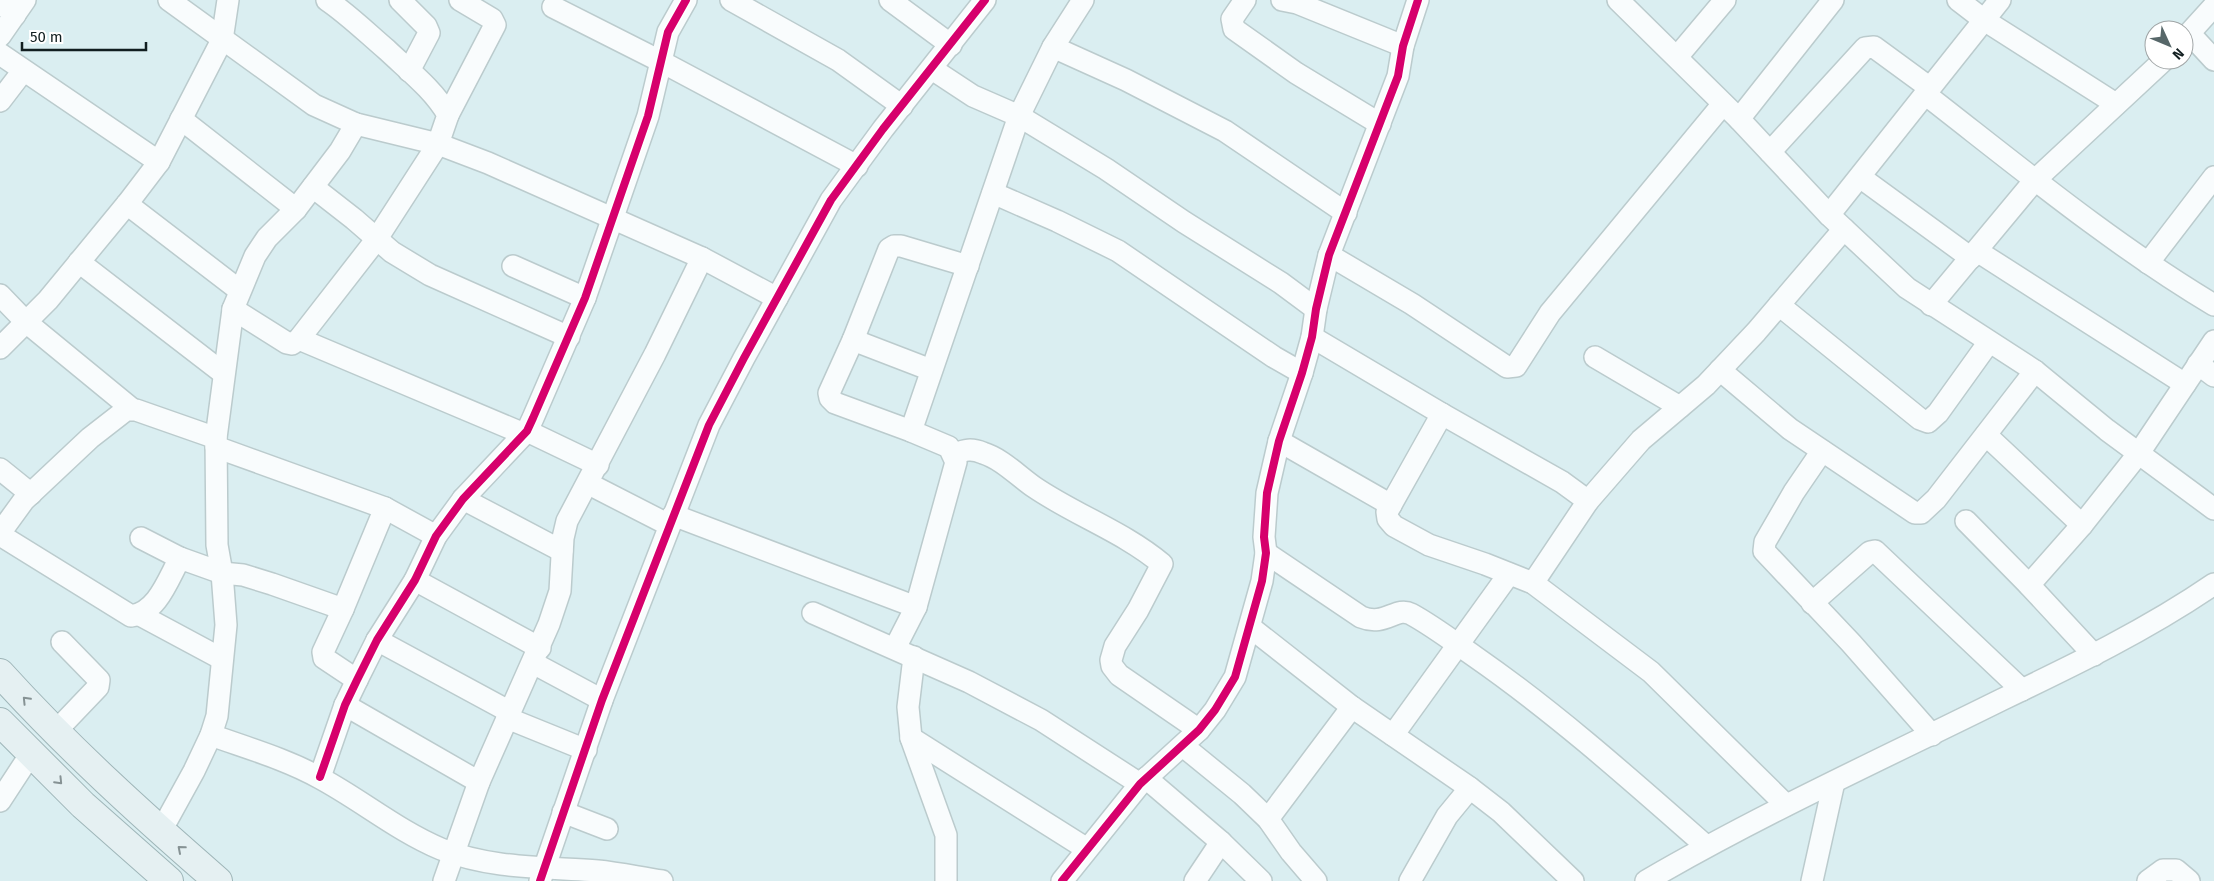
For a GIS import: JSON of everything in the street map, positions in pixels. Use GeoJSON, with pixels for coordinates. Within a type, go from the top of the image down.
{"type":"FeatureCollection","features":[{"type":"Feature","properties":{"kind":"main road"},"geometry":{"type":"LineString","coordinates":[[0,673],[56,731],[160,831],[218,881]]}},
{"type":"Feature","properties":{"kind":"main road"},"geometry":{"type":"LineString","coordinates":[[0,722],[83,805],[169,881]]}},
{"type":"Feature","properties":{"kind":"street"},"geometry":{"type":"LineString","coordinates":[[169,0],[314,105],[356,124],[438,144],[702,258],[777,298]]}},
{"type":"Feature","properties":{"kind":"street"},"geometry":{"type":"LineString","coordinates":[[0,348],[48,300],[159,162],[222,40],[228,0]]}},
{"type":"Feature","properties":{"kind":"street"},"geometry":{"type":"LineString","coordinates":[[327,0],[409,70],[442,103],[448,115]]}},
{"type":"Feature","properties":{"kind":"street"},"geometry":{"type":"LineString","coordinates":[[400,0],[426,26],[429,33],[409,70]]}},
{"type":"Feature","properties":{"kind":"street"},"geometry":{"type":"LineString","coordinates":[[127,204],[236,300],[287,343],[292,344],[299,339],[376,240],[438,144],[448,115],[495,25],[492,19],[460,0]]}},
{"type":"Feature","properties":{"kind":"street"},"geometry":{"type":"LineString","coordinates":[[320,777],[345,705],[357,680],[377,640],[415,580],[436,536],[463,499],[525,433],[585,298],[648,116],[657,85],[660,61],[668,32],[686,0]]}},
{"type":"Feature","properties":{"kind":"street"},"geometry":{"type":"LineString","coordinates":[[731,0],[838,60],[902,106]]}},
{"type":"Feature","properties":{"kind":"street"},"geometry":{"type":"LineString","coordinates":[[890,0],[951,45]]}},
{"type":"Feature","properties":{"kind":"street"},"geometry":{"type":"LineString","coordinates":[[541,875],[602,700],[709,425],[831,200],[985,0]]}},
{"type":"Feature","properties":{"kind":"street"},"geometry":{"type":"LineString","coordinates":[[911,431],[1019,116],[1053,47],[1083,0]]}},
{"type":"Feature","properties":{"kind":"street"},"geometry":{"type":"LineString","coordinates":[[1245,0],[1232,19],[1234,29],[1296,73],[1380,124]]}},
{"type":"Feature","properties":{"kind":"street"},"geometry":{"type":"LineString","coordinates":[[1282,0],[1306,6],[1403,46]]}},
{"type":"Feature","properties":{"kind":"street"},"geometry":{"type":"LineString","coordinates":[[1062,881],[1143,781],[1199,730],[1215,710],[1235,677],[1262,581],[1266,553],[1264,537],[1267,493],[1279,441],[1302,373],[1312,336],[1316,309],[1329,255],[1398,76],[1403,46],[1418,0]]}},
{"type":"Feature","properties":{"kind":"street"},"geometry":{"type":"LineString","coordinates":[[1618,0],[1739,119],[1836,222],[1907,288],[2035,371],[2214,509]]}},
{"type":"Feature","properties":{"kind":"street"},"geometry":{"type":"LineString","coordinates":[[1677,57],[1725,0]]}},
{"type":"Feature","properties":{"kind":"street"},"geometry":{"type":"LineString","coordinates":[[1739,119],[1833,0]]}},
{"type":"Feature","properties":{"kind":"street"},"geometry":{"type":"LineString","coordinates":[[1958,0],[1984,20],[2116,104]]}},
{"type":"Feature","properties":{"kind":"street"},"geometry":{"type":"LineString","coordinates":[[1533,583],[1588,501],[1642,440],[1720,370],[1779,305],[1836,222],[1860,177],[2000,0]]}},
{"type":"Feature","properties":{"kind":"street"},"geometry":{"type":"LineString","coordinates":[[0,36],[13,6]]}},
{"type":"Feature","properties":{"kind":"street"},"geometry":{"type":"LineString","coordinates":[[2194,28],[2214,6]]}},
{"type":"Feature","properties":{"kind":"street"},"geometry":{"type":"LineString","coordinates":[[554,7],[857,166]]}},
{"type":"Feature","properties":{"kind":"street"},"geometry":{"type":"LineString","coordinates":[[2194,42],[2214,60]]}},
{"type":"Feature","properties":{"kind":"street"},"geometry":{"type":"LineString","coordinates":[[1053,47],[1126,80],[1225,132],[1346,213]]}},
{"type":"Feature","properties":{"kind":"street"},"geometry":{"type":"LineString","coordinates":[[1770,152],[1865,48],[1874,47],[2035,180],[2148,263],[2214,305]]}},
{"type":"Feature","properties":{"kind":"street"},"geometry":{"type":"LineString","coordinates":[[0,54],[159,162]]}},
{"type":"Feature","properties":{"kind":"street"},"geometry":{"type":"LineString","coordinates":[[932,69],[973,96],[1019,116],[1106,169],[1184,222],[1282,283],[1316,309]]}},
{"type":"Feature","properties":{"kind":"street"},"geometry":{"type":"LineString","coordinates":[[1931,305],[2035,180],[2153,70]]}},
{"type":"Feature","properties":{"kind":"street"},"geometry":{"type":"LineString","coordinates":[[0,101],[23,71]]}},
{"type":"Feature","properties":{"kind":"street"},"geometry":{"type":"LineString","coordinates":[[1329,255],[1412,304],[1507,367],[1516,366],[1550,313],[1723,104]]}},
{"type":"Feature","properties":{"kind":"street"},"geometry":{"type":"LineString","coordinates":[[181,119],[296,209]]}},
{"type":"Feature","properties":{"kind":"street"},"geometry":{"type":"LineString","coordinates":[[160,831],[194,771],[211,736],[216,716],[226,625],[222,573],[217,544],[216,442],[223,373],[236,300],[255,256],[267,238],[296,209],[340,151],[356,124]]}},
{"type":"Feature","properties":{"kind":"street"},"geometry":{"type":"LineString","coordinates":[[1860,177],[1974,254],[2185,384]]}},
{"type":"Feature","properties":{"kind":"street"},"geometry":{"type":"LineString","coordinates":[[2148,263],[2214,177]]}},
{"type":"Feature","properties":{"kind":"street"},"geometry":{"type":"LineString","coordinates":[[313,187],[354,219],[376,240],[430,275],[569,337]]}},
{"type":"Feature","properties":{"kind":"street"},"geometry":{"type":"LineString","coordinates":[[993,193],[1057,221],[1118,251],[1274,357],[1302,373]]}},
{"type":"Feature","properties":{"kind":"street"},"geometry":{"type":"LineString","coordinates":[[895,648],[916,607],[956,462],[954,454],[949,447],[835,402],[830,398],[829,393],[853,340],[887,255],[894,246],[968,266]]}},
{"type":"Feature","properties":{"kind":"street"},"geometry":{"type":"LineString","coordinates":[[444,881],[479,782],[536,656],[560,592],[562,551],[567,521],[598,465],[702,258]]}},
{"type":"Feature","properties":{"kind":"street"},"geometry":{"type":"LineString","coordinates":[[79,262],[223,373]]}},
{"type":"Feature","properties":{"kind":"street"},"geometry":{"type":"LineString","coordinates":[[513,266],[585,298]]}},
{"type":"Feature","properties":{"kind":"street"},"geometry":{"type":"LineString","coordinates":[[0,295],[26,322],[132,409],[385,508],[436,536]]}},
{"type":"Feature","properties":{"kind":"street"},"geometry":{"type":"LineString","coordinates":[[1779,305],[1914,414],[1928,422],[1938,413],[1989,342]]}},
{"type":"Feature","properties":{"kind":"street"},"geometry":{"type":"LineString","coordinates":[[1312,336],[1442,414],[1562,482],[1588,501]]}},
{"type":"Feature","properties":{"kind":"street"},"geometry":{"type":"LineString","coordinates":[[299,339],[598,465]]}},
{"type":"Feature","properties":{"kind":"street"},"geometry":{"type":"LineString","coordinates":[[853,340],[931,370]]}},
{"type":"Feature","properties":{"kind":"street"},"geometry":{"type":"LineString","coordinates":[[2030,584],[2082,525],[2139,453],[2185,384],[2206,370],[2214,341]]}},
{"type":"Feature","properties":{"kind":"street"},"geometry":{"type":"LineString","coordinates":[[1595,357],[1680,407]]}},
{"type":"Feature","properties":{"kind":"street"},"geometry":{"type":"LineString","coordinates":[[1720,370],[1790,429],[1915,513],[1921,514],[1936,499],[2035,371]]}},
{"type":"Feature","properties":{"kind":"street"},"geometry":{"type":"LineString","coordinates":[[132,409],[126,410],[90,438],[31,494],[0,534],[131,616],[140,615],[156,602],[180,558]]}},
{"type":"Feature","properties":{"kind":"street"},"geometry":{"type":"LineString","coordinates":[[1442,414],[1391,505],[1388,519],[1394,526],[1429,545],[1533,583],[1651,672],[1786,805]]}},
{"type":"Feature","properties":{"kind":"street"},"geometry":{"type":"LineString","coordinates":[[1986,435],[2082,525]]}},
{"type":"Feature","properties":{"kind":"street"},"geometry":{"type":"LineString","coordinates":[[1279,441],[1391,505]]}},
{"type":"Feature","properties":{"kind":"street"},"geometry":{"type":"LineString","coordinates":[[954,454],[969,449],[984,453],[998,460],[1034,487],[1144,550],[1162,564],[1138,610],[1115,646],[1111,660],[1112,666],[1119,675],[1199,730]]}},
{"type":"Feature","properties":{"kind":"street"},"geometry":{"type":"LineString","coordinates":[[1822,451],[1794,492],[1763,548],[1932,735]]}},
{"type":"Feature","properties":{"kind":"street"},"geometry":{"type":"LineString","coordinates":[[0,470],[31,494]]}},
{"type":"Feature","properties":{"kind":"street"},"geometry":{"type":"LineString","coordinates":[[588,484],[671,520],[916,607]]}},
{"type":"Feature","properties":{"kind":"street"},"geometry":{"type":"LineString","coordinates":[[463,499],[562,551]]}},
{"type":"Feature","properties":{"kind":"street"},"geometry":{"type":"LineString","coordinates":[[357,680],[324,658],[323,652],[385,508]]}},
{"type":"Feature","properties":{"kind":"street"},"geometry":{"type":"LineString","coordinates":[[1966,522],[2030,584],[2094,655]]}},
{"type":"Feature","properties":{"kind":"street"},"geometry":{"type":"LineString","coordinates":[[141,538],[180,558],[222,573],[244,575],[343,609]]}},
{"type":"Feature","properties":{"kind":"street"},"geometry":{"type":"LineString","coordinates":[[1812,603],[1870,552],[1875,551],[2022,690]]}},
{"type":"Feature","properties":{"kind":"street"},"geometry":{"type":"LineString","coordinates":[[1266,553],[1361,617],[1370,621],[1379,621],[1399,612],[1409,613],[1513,683],[1706,846]]}},
{"type":"Feature","properties":{"kind":"street"},"geometry":{"type":"LineString","coordinates":[[1393,735],[1509,574]]}},
{"type":"Feature","properties":{"kind":"street"},"geometry":{"type":"LineString","coordinates":[[415,580],[602,700]]}},
{"type":"Feature","properties":{"kind":"street"},"geometry":{"type":"LineString","coordinates":[[1646,881],[1706,846],[1786,805],[2094,655],[2214,584]]}},
{"type":"Feature","properties":{"kind":"street"},"geometry":{"type":"LineString","coordinates":[[812,613],[969,682],[1041,720],[1143,781],[1221,842],[1261,881]]}},
{"type":"Feature","properties":{"kind":"street"},"geometry":{"type":"LineString","coordinates":[[140,615],[222,659]]}},
{"type":"Feature","properties":{"kind":"street"},"geometry":{"type":"LineString","coordinates":[[1250,627],[1352,707],[1470,788],[1501,812],[1573,881]]}},
{"type":"Feature","properties":{"kind":"street"},"geometry":{"type":"LineString","coordinates":[[377,640],[508,715],[586,750]]}},
{"type":"Feature","properties":{"kind":"street"},"geometry":{"type":"LineString","coordinates":[[56,731],[98,686],[99,680],[62,642]]}},
{"type":"Feature","properties":{"kind":"street"},"geometry":{"type":"LineString","coordinates":[[914,657],[908,708],[911,738],[946,835],[946,881]]}},
{"type":"Feature","properties":{"kind":"street"},"geometry":{"type":"LineString","coordinates":[[345,705],[479,782]]}},
{"type":"Feature","properties":{"kind":"street"},"geometry":{"type":"LineString","coordinates":[[1268,819],[1352,707]]}},
{"type":"Feature","properties":{"kind":"street"},"geometry":{"type":"LineString","coordinates":[[211,736],[276,758],[320,777],[400,828],[441,849],[541,875],[598,871],[622,878],[662,881]]}},
{"type":"Feature","properties":{"kind":"street"},"geometry":{"type":"LineString","coordinates":[[911,738],[1087,849]]}},
{"type":"Feature","properties":{"kind":"street"},"geometry":{"type":"LineString","coordinates":[[1183,746],[1242,794],[1268,819],[1291,852],[1316,881]]}},
{"type":"Feature","properties":{"kind":"street"},"geometry":{"type":"LineString","coordinates":[[0,801],[32,752]]}},
{"type":"Feature","properties":{"kind":"street"},"geometry":{"type":"LineString","coordinates":[[1812,881],[1834,782]]}},
{"type":"Feature","properties":{"kind":"street"},"geometry":{"type":"LineString","coordinates":[[1410,881],[1447,816],[1470,788]]}},
{"type":"Feature","properties":{"kind":"street"},"geometry":{"type":"LineString","coordinates":[[564,812],[607,829]]}},
{"type":"Feature","properties":{"kind":"street"},"geometry":{"type":"LineString","coordinates":[[1195,881],[1221,842]]}},
{"type":"Feature","properties":{"kind":"street"},"geometry":{"type":"LineString","coordinates":[[2148,881],[2163,870],[2176,870],[2189,881]]}},
{"type":"Feature","properties":{"kind":"cycle path"},"geometry":{"type":"LineString","coordinates":[[320,777],[345,705],[357,680],[377,640],[415,580],[436,536],[463,499],[527,431],[585,298],[648,116],[668,32],[686,0]]}},
{"type":"Feature","properties":{"kind":"cycle path"},"geometry":{"type":"LineString","coordinates":[[540,881],[602,700],[709,425],[831,200],[883,129],[985,0]]}},
{"type":"Feature","properties":{"kind":"cycle path"},"geometry":{"type":"LineString","coordinates":[[1062,881],[1140,784],[1199,730],[1215,710],[1235,677],[1262,581],[1266,553],[1264,537],[1267,493],[1279,441],[1312,337],[1316,309],[1329,255],[1398,76],[1403,46],[1418,0]]}}]}
